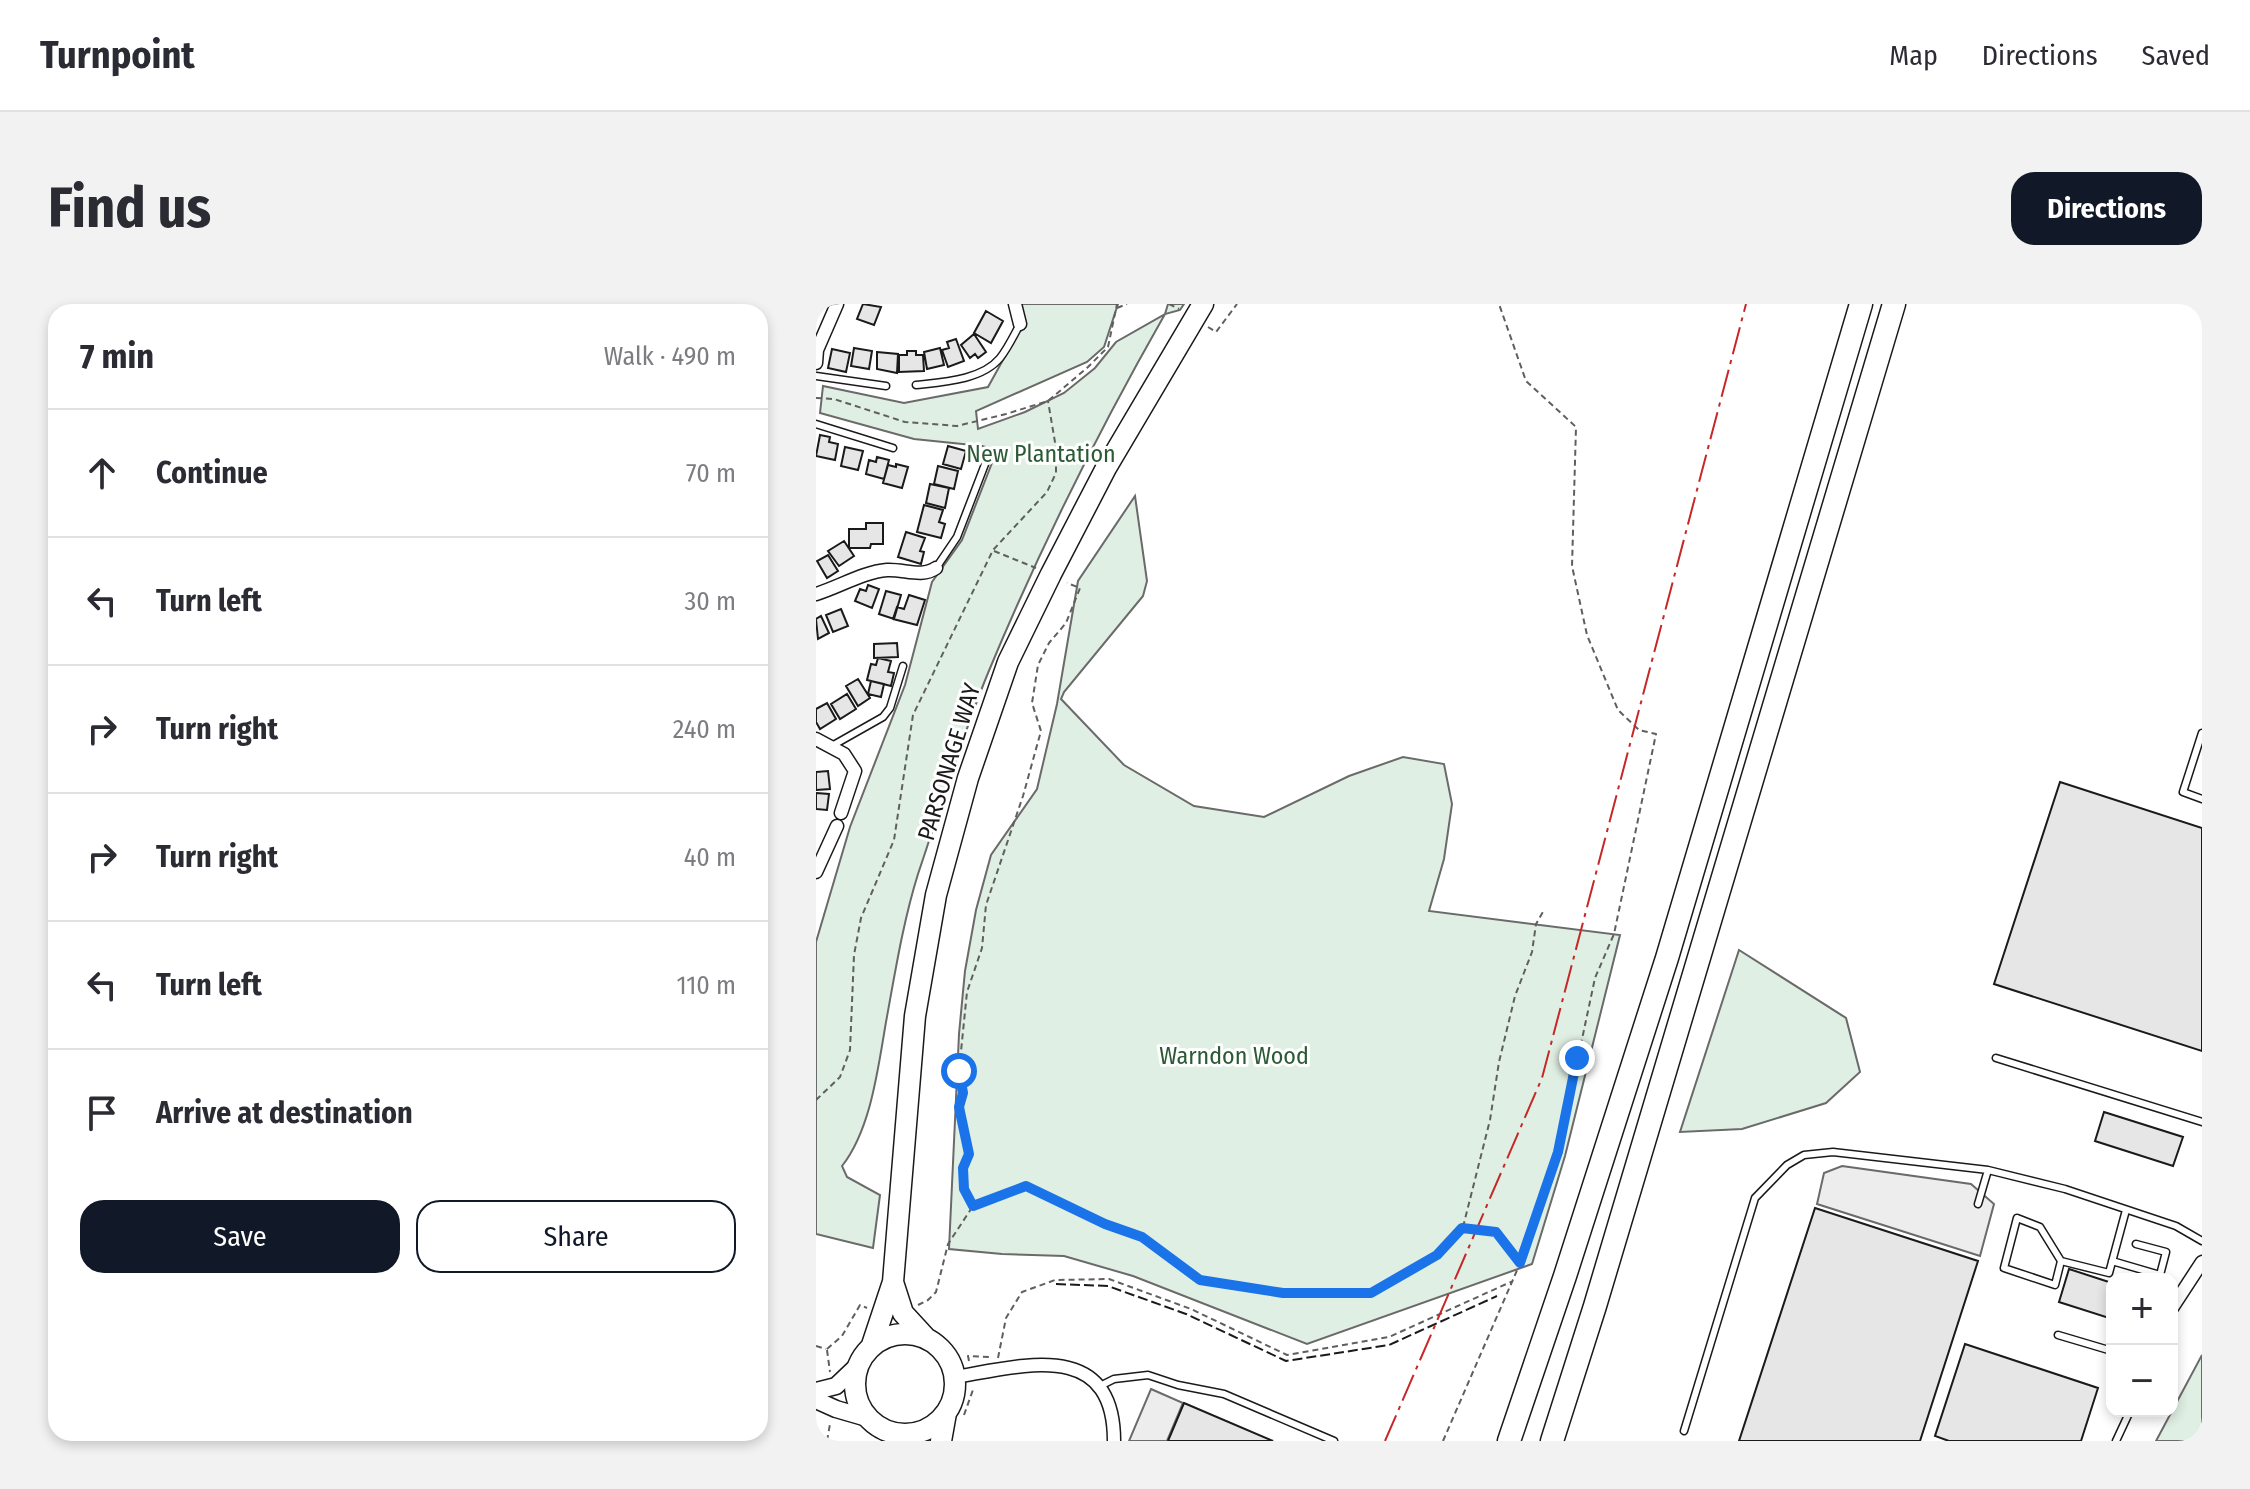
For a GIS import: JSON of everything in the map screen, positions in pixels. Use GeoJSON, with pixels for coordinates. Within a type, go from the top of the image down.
{"type":"FeatureCollection","features":[{"type":"Feature","properties":{"kind":"highway"},"geometry":{"type":"LineString","coordinates":[[1827,415],[1846,304]]}},
{"type":"Feature","properties":{"kind":"highway"},"geometry":{"type":"LineString","coordinates":[[1509,1441],[1667,958],[1861,304]]}},
{"type":"Feature","properties":{"kind":"highway"},"geometry":{"type":"LineString","coordinates":[[1552,1441],[1600,1291],[1894,304]]}},
{"type":"Feature","properties":{"kind":"highway"},"geometry":{"type":"LineString","coordinates":[[1879,356],[1905,304]]}},
{"type":"Feature","properties":{"kind":"main road","name":"PARSONAGE WAY"},"geometry":{"type":"LineString","coordinates":[[872,1345],[893,1282],[915,1016],[936,895],[968,778],[1008,662],[1051,574],[1106,468],[1203,304]]}},
{"type":"Feature","properties":{"kind":"main road","name":"PARSONAGE WAY"},"geometry":{"type":"LineString","coordinates":[[893,1282],[903,1313],[926,1338]]}},
{"type":"Feature","properties":{"kind":"main road"},"geometry":{"type":"LineString","coordinates":[[941,1441],[954,1415],[952,1402],[963,1376],[940,1348],[926,1338],[898,1334],[884,1337],[872,1345],[857,1366],[855,1393],[867,1418],[885,1430],[899,1437],[924,1430],[954,1415]]}},
{"type":"Feature","properties":{"kind":"street"},"geometry":{"type":"LineString","coordinates":[[816,363],[817,350],[837,304]]}},
{"type":"Feature","properties":{"kind":"street"},"geometry":{"type":"LineString","coordinates":[[1015,304],[1020,324]]}},
{"type":"Feature","properties":{"kind":"street"},"geometry":{"type":"LineString","coordinates":[[816,594],[873,572],[890,569],[926,573],[936,568]]}},
{"type":"Feature","properties":{"kind":"street"},"geometry":{"type":"LineString","coordinates":[[816,739],[844,754],[855,771],[841,813]]}},
{"type":"Feature","properties":{"kind":"street"},"geometry":{"type":"LineString","coordinates":[[816,872],[837,826]]}},
{"type":"Feature","properties":{"kind":"street"},"geometry":{"type":"LineString","coordinates":[[2178,1299],[2202,1262]]}},
{"type":"Feature","properties":{"kind":"street"},"geometry":{"type":"LineString","coordinates":[[963,1376],[1030,1365],[1059,1364],[1080,1370],[1108,1402],[1114,1417],[1114,1441]]}},
{"type":"Feature","properties":{"kind":"street"},"geometry":{"type":"LineString","coordinates":[[816,1391],[836,1386],[857,1366]]}},
{"type":"Feature","properties":{"kind":"street"},"geometry":{"type":"LineString","coordinates":[[816,1400],[867,1418]]}},
{"type":"Feature","properties":{"kind":"lane"},"geometry":{"type":"LineString","coordinates":[[916,385],[951,381],[982,371],[999,359],[1020,324]]}},
{"type":"Feature","properties":{"kind":"lane"},"geometry":{"type":"LineString","coordinates":[[816,376],[886,386]]}},
{"type":"Feature","properties":{"kind":"lane"},"geometry":{"type":"LineString","coordinates":[[816,424],[893,448]]}},
{"type":"Feature","properties":{"kind":"lane"},"geometry":{"type":"LineString","coordinates":[[936,568],[957,537],[987,459]]}},
{"type":"Feature","properties":{"kind":"lane"},"geometry":{"type":"LineString","coordinates":[[830,747],[883,717],[890,708],[903,666]]}},
{"type":"Feature","properties":{"kind":"lane"},"geometry":{"type":"LineString","coordinates":[[2202,733],[2183,792],[2202,799]]}},
{"type":"Feature","properties":{"kind":"lane"},"geometry":{"type":"LineString","coordinates":[[1996,1058],[2202,1122]]}},
{"type":"Feature","properties":{"kind":"lane"},"geometry":{"type":"LineString","coordinates":[[1684,1431],[1755,1198],[1787,1165],[1804,1155],[1833,1152],[1988,1170],[2065,1189],[2176,1226],[2202,1241]]}},
{"type":"Feature","properties":{"kind":"lane"},"geometry":{"type":"LineString","coordinates":[[1978,1204],[1988,1170]]}},
{"type":"Feature","properties":{"kind":"lane"},"geometry":{"type":"LineString","coordinates":[[2061,1261],[2055,1285],[2004,1268],[2017,1218],[2040,1227],[2061,1261],[2109,1273],[2126,1210]]}},
{"type":"Feature","properties":{"kind":"lane"},"geometry":{"type":"LineString","coordinates":[[2112,1261],[2160,1275],[2166,1252],[2136,1244]]}},
{"type":"Feature","properties":{"kind":"lane"},"geometry":{"type":"LineString","coordinates":[[2058,1335],[2106,1349]]}},
{"type":"Feature","properties":{"kind":"lane"},"geometry":{"type":"LineString","coordinates":[[1098,1387],[1114,1379],[1148,1375],[1178,1385],[1224,1394],[1334,1441]]}},
{"type":"Feature","properties":{"kind":"lane"},"geometry":{"type":"LineString","coordinates":[[2116,1441],[2127,1417]]}},
{"type":"Feature","properties":{"kind":"path"},"geometry":{"type":"LineString","coordinates":[[816,398],[834,399],[905,422],[957,426],[1006,414],[1048,401],[1088,367],[1108,347],[1116,306],[1127,304]]}},
{"type":"Feature","properties":{"kind":"path"},"geometry":{"type":"LineString","coordinates":[[1169,304],[1180,310]]}},
{"type":"Feature","properties":{"kind":"path"},"geometry":{"type":"LineString","coordinates":[[1206,325],[1216,332],[1237,304]]}},
{"type":"Feature","properties":{"kind":"path"},"geometry":{"type":"LineString","coordinates":[[1443,1441],[1513,1281],[1558,1152],[1595,978],[1614,934],[1656,734],[1639,730],[1618,710],[1587,635],[1572,566],[1576,427],[1526,381],[1499,304]]}},
{"type":"Feature","properties":{"kind":"path"},"geometry":{"type":"LineString","coordinates":[[816,1100],[840,1077],[850,1050],[854,955],[861,918],[894,840],[913,715],[993,550],[1047,492],[1056,473],[1056,448],[1048,401]]}},
{"type":"Feature","properties":{"kind":"path"},"geometry":{"type":"LineString","coordinates":[[993,550],[1039,569]]}},
{"type":"Feature","properties":{"kind":"path"},"geometry":{"type":"LineString","coordinates":[[973,1206],[964,1189],[963,1168],[969,1154],[959,1107],[963,1093],[959,1071],[967,992],[982,948],[986,905],[1023,796],[1041,731],[1032,703],[1038,665],[1049,643],[1066,623],[1080,588],[1064,581]]}},
{"type":"Feature","properties":{"kind":"path"},"geometry":{"type":"LineString","coordinates":[[919,1304],[936,1292],[948,1244],[973,1206],[1026,1186],[1105,1224],[1142,1237],[1200,1280],[1283,1293],[1371,1293],[1437,1255],[1462,1228],[1490,1120],[1499,1062],[1515,996],[1532,952],[1536,924],[1544,910]]}},
{"type":"Feature","properties":{"kind":"path"},"geometry":{"type":"LineString","coordinates":[[1462,1228],[1496,1232],[1520,1263]]}},
{"type":"Feature","properties":{"kind":"path"},"geometry":{"type":"LineString","coordinates":[[954,1415],[975,1389],[963,1376],[968,1356],[998,1358],[1006,1318],[1022,1292],[1055,1280],[1109,1279],[1191,1309],[1287,1355],[1389,1337],[1513,1281]]}},
{"type":"Feature","properties":{"kind":"path"},"geometry":{"type":"LineString","coordinates":[[827,1349],[842,1336],[860,1305],[870,1309]]}},
{"type":"Feature","properties":{"kind":"path"},"geometry":{"type":"LineString","coordinates":[[816,1346],[827,1349]]}},
{"type":"Feature","properties":{"kind":"path"},"geometry":{"type":"LineString","coordinates":[[827,1349],[831,1375]]}},
{"type":"Feature","properties":{"kind":"path"},"geometry":{"type":"LineString","coordinates":[[827,1441],[830,1424]]}},
{"type":"Feature","properties":{"kind":"green space","name":"New Plantation"},"geometry":{"type":"Polygon","coordinates":[[[1017,304],[1118,304],[1104,347],[1087,362],[976,411],[978,429],[1025,412],[1064,393],[1095,368],[1116,342],[1165,314],[1071,491],[1028,581],[969,722],[918,874],[900,948],[872,1097],[860,1134],[842,1166],[847,1177],[880,1195],[873,1248],[816,1234],[816,942],[850,827],[905,685],[932,582],[962,540],[997,450],[914,439],[820,413],[823,386],[904,403],[988,387],[1019,331],[1017,304]]]}},
{"type":"Feature","properties":{"kind":"green space"},"geometry":{"type":"Polygon","coordinates":[[[1168,304],[1184,304],[1180,310],[1165,314],[1168,304]]]}},
{"type":"Feature","properties":{"kind":"green space","name":"Warndon Wood"},"geometry":{"type":"Polygon","coordinates":[[[1135,496],[1147,581],[1143,596],[1061,699],[1124,765],[1194,806],[1264,817],[1349,776],[1403,757],[1444,764],[1452,804],[1444,859],[1429,911],[1620,935],[1565,1156],[1532,1264],[1307,1344],[1133,1276],[1064,1256],[949,1249],[959,1034],[965,971],[976,910],[991,855],[1037,789],[1057,704],[1078,581],[1135,496]]]}},
{"type":"Feature","properties":{"kind":"green space"},"geometry":{"type":"Polygon","coordinates":[[[1739,950],[1846,1018],[1860,1072],[1826,1103],[1742,1129],[1680,1132],[1739,950]]]}},
{"type":"Feature","properties":{"kind":"green space"},"geometry":{"type":"Polygon","coordinates":[[[2202,1355],[2202,1441],[2156,1441],[2169,1417],[2178,1417],[2178,1400],[2202,1355]]]}},
{"type":"Feature","properties":{"kind":"shaded area"},"geometry":{"type":"Polygon","coordinates":[[[1842,1166],[1971,1184],[1994,1204],[1980,1256],[1817,1204],[1824,1173],[1842,1166]]]}},
{"type":"Feature","properties":{"kind":"shaded area"},"geometry":{"type":"Polygon","coordinates":[[[1151,1389],[1183,1403],[1167,1441],[1129,1441],[1151,1389]]]}},
{"type":"Feature","properties":{"kind":"building"},"geometry":{"type":"Polygon","coordinates":[[[863,304],[881,307],[874,325],[857,319],[863,304]]]}},
{"type":"Feature","properties":{"kind":"building"},"geometry":{"type":"Polygon","coordinates":[[[986,311],[1003,321],[991,343],[974,333],[986,311]]]}},
{"type":"Feature","properties":{"kind":"building"},"geometry":{"type":"Polygon","coordinates":[[[974,334],[986,352],[978,358],[975,354],[970,358],[961,345],[974,334]]]}},
{"type":"Feature","properties":{"kind":"building"},"geometry":{"type":"Polygon","coordinates":[[[956,339],[964,361],[948,367],[942,350],[949,348],[947,342],[956,339]]]}},
{"type":"Feature","properties":{"kind":"building"},"geometry":{"type":"Polygon","coordinates":[[[854,348],[872,351],[869,369],[851,366],[854,348]]]}},
{"type":"Feature","properties":{"kind":"building"},"geometry":{"type":"Polygon","coordinates":[[[940,348],[944,365],[927,369],[924,352],[940,348]]]}},
{"type":"Feature","properties":{"kind":"building"},"geometry":{"type":"Polygon","coordinates":[[[832,349],[850,353],[846,372],[828,368],[832,349]]]}},
{"type":"Feature","properties":{"kind":"building"},"geometry":{"type":"Polygon","coordinates":[[[907,351],[923,355],[924,371],[899,372],[899,355],[907,355],[907,351]]]}},
{"type":"Feature","properties":{"kind":"building"},"geometry":{"type":"Polygon","coordinates":[[[877,352],[898,354],[897,373],[877,369],[877,352]]]}},
{"type":"Feature","properties":{"kind":"building"},"geometry":{"type":"Polygon","coordinates":[[[820,435],[830,437],[829,442],[838,444],[835,460],[816,456],[820,435]]]}},
{"type":"Feature","properties":{"kind":"building"},"geometry":{"type":"Polygon","coordinates":[[[948,446],[966,451],[961,469],[943,464],[948,446]]]}},
{"type":"Feature","properties":{"kind":"building"},"geometry":{"type":"Polygon","coordinates":[[[845,447],[863,451],[858,470],[841,466],[845,447]]]}},
{"type":"Feature","properties":{"kind":"building"},"geometry":{"type":"Polygon","coordinates":[[[877,457],[889,460],[884,479],[866,474],[869,460],[876,462],[877,457]]]}},
{"type":"Feature","properties":{"kind":"building"},"geometry":{"type":"Polygon","coordinates":[[[896,464],[908,467],[902,488],[883,483],[888,465],[896,467],[896,464]]]}},
{"type":"Feature","properties":{"kind":"building"},"geometry":{"type":"Polygon","coordinates":[[[938,466],[958,471],[954,489],[934,484],[938,466]]]}},
{"type":"Feature","properties":{"kind":"building"},"geometry":{"type":"Polygon","coordinates":[[[930,484],[949,488],[945,508],[926,503],[930,484]]]}},
{"type":"Feature","properties":{"kind":"building"},"geometry":{"type":"Polygon","coordinates":[[[924,505],[943,510],[939,522],[945,524],[941,538],[917,532],[924,505]]]}},
{"type":"Feature","properties":{"kind":"building"},"geometry":{"type":"Polygon","coordinates":[[[866,523],[883,523],[883,544],[871,544],[870,548],[849,548],[849,529],[866,529],[866,523]]]}},
{"type":"Feature","properties":{"kind":"building"},"geometry":{"type":"Polygon","coordinates":[[[906,532],[925,538],[920,551],[924,552],[921,564],[898,557],[906,532]]]}},
{"type":"Feature","properties":{"kind":"building"},"geometry":{"type":"Polygon","coordinates":[[[844,541],[854,556],[839,566],[828,551],[844,541]]]}},
{"type":"Feature","properties":{"kind":"building"},"geometry":{"type":"Polygon","coordinates":[[[828,555],[838,571],[827,578],[817,561],[828,555]]]}},
{"type":"Feature","properties":{"kind":"building"},"geometry":{"type":"Polygon","coordinates":[[[868,585],[879,589],[872,608],[855,601],[860,589],[866,591],[868,585]]]}},
{"type":"Feature","properties":{"kind":"building"},"geometry":{"type":"Polygon","coordinates":[[[886,591],[901,595],[894,619],[879,614],[886,591]]]}},
{"type":"Feature","properties":{"kind":"building"},"geometry":{"type":"Polygon","coordinates":[[[909,595],[925,600],[917,625],[893,619],[897,607],[904,609],[909,595]]]}},
{"type":"Feature","properties":{"kind":"building"},"geometry":{"type":"Polygon","coordinates":[[[841,609],[848,626],[833,632],[826,615],[841,609]]]}},
{"type":"Feature","properties":{"kind":"building"},"geometry":{"type":"Polygon","coordinates":[[[821,616],[829,633],[818,639],[816,619],[821,616]]]}},
{"type":"Feature","properties":{"kind":"building"},"geometry":{"type":"Polygon","coordinates":[[[897,643],[898,657],[874,658],[874,644],[897,643]]]}},
{"type":"Feature","properties":{"kind":"building"},"geometry":{"type":"Polygon","coordinates":[[[878,658],[891,661],[888,672],[894,673],[891,686],[867,680],[871,664],[876,665],[878,658]]]}},
{"type":"Feature","properties":{"kind":"building"},"geometry":{"type":"Polygon","coordinates":[[[858,679],[870,698],[858,706],[846,686],[858,679]]]}},
{"type":"Feature","properties":{"kind":"building"},"geometry":{"type":"Polygon","coordinates":[[[871,681],[884,684],[881,697],[868,694],[871,681]]]}},
{"type":"Feature","properties":{"kind":"building"},"geometry":{"type":"Polygon","coordinates":[[[847,694],[856,709],[840,719],[831,704],[847,694]]]}},
{"type":"Feature","properties":{"kind":"building"},"geometry":{"type":"Polygon","coordinates":[[[827,703],[836,719],[820,729],[816,722],[816,709],[827,703]]]}},
{"type":"Feature","properties":{"kind":"building"},"geometry":{"type":"Polygon","coordinates":[[[828,771],[830,789],[816,790],[816,772],[828,771]]]}},
{"type":"Feature","properties":{"kind":"building"},"geometry":{"type":"Polygon","coordinates":[[[2060,782],[2202,828],[2202,1051],[1994,984],[2060,782]]]}},
{"type":"Feature","properties":{"kind":"building"},"geometry":{"type":"Polygon","coordinates":[[[816,793],[829,794],[827,810],[816,809],[816,793]]]}},
{"type":"Feature","properties":{"kind":"building"},"geometry":{"type":"Polygon","coordinates":[[[2104,1112],[2183,1137],[2173,1166],[2095,1141],[2104,1112]]]}},
{"type":"Feature","properties":{"kind":"building"},"geometry":{"type":"Polygon","coordinates":[[[1815,1208],[1978,1261],[1920,1441],[1739,1441],[1815,1208]]]}},
{"type":"Feature","properties":{"kind":"building"},"geometry":{"type":"Polygon","coordinates":[[[2069,1269],[2106,1281],[2106,1317],[2059,1302],[2069,1269]]]}},
{"type":"Feature","properties":{"kind":"building"},"geometry":{"type":"Polygon","coordinates":[[[1965,1344],[2098,1388],[2081,1441],[1949,1441],[1935,1436],[1965,1344]]]}},
{"type":"Feature","properties":{"kind":"building"},"geometry":{"type":"Polygon","coordinates":[[[1184,1403],[1273,1441],[1168,1441],[1184,1403]]]}},
{"type":"Feature","properties":{"kind":"fence"},"geometry":{"type":"LineString","coordinates":[[1056,1284],[1108,1286],[1186,1314],[1286,1361],[1389,1345],[1497,1296]]}},
{"type":"Feature","properties":{"kind":"power"},"geometry":{"type":"LineString","coordinates":[[1385,1441],[1542,1078],[1746,304]]}},
{"type":"Feature","properties":{"kind":"route"},"geometry":{"type":"LineString","coordinates":[[959,1071],[963,1093],[959,1107],[969,1154],[963,1168],[964,1189],[973,1206],[1026,1186],[1105,1224],[1142,1237],[1200,1280],[1283,1293],[1371,1293],[1437,1255],[1462,1228],[1496,1232],[1520,1263],[1558,1152],[1577,1058]]}}]}
